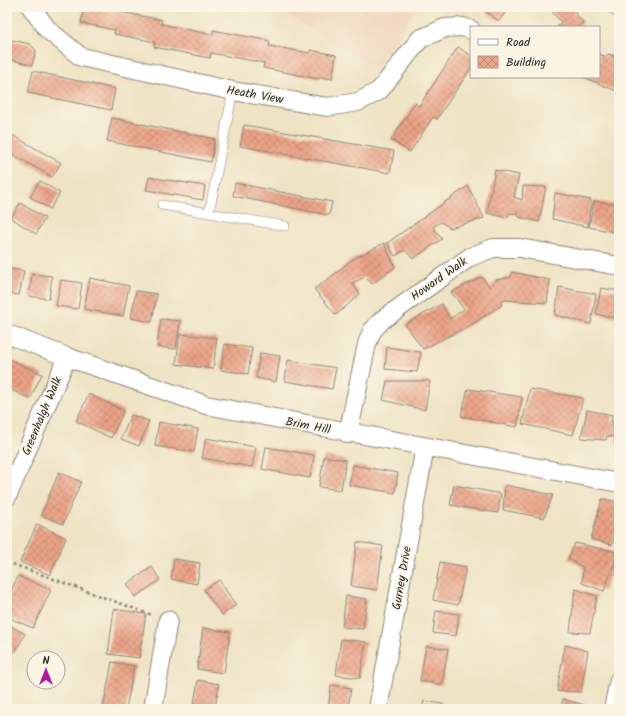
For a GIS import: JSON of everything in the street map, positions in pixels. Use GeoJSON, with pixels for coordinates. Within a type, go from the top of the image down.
{"type":"FeatureCollection","features":[{"type":"Feature","properties":{"kind":"street","name":"Heath View"},"geometry":{"type":"LineString","coordinates":[[32,7],[48,30],[80,57],[233,92],[328,107],[358,102],[379,92],[420,39],[445,28],[463,27],[470,30]]}},
{"type":"Feature","properties":{"kind":"street","name":"Howard Walk"},"geometry":{"type":"LineString","coordinates":[[348,434],[367,344],[372,331],[382,320],[470,257],[493,248],[520,248],[619,266]]}},
{"type":"Feature","properties":{"kind":"street","name":"Brim Hill"},"geometry":{"type":"LineString","coordinates":[[7,334],[67,357],[206,405],[348,434],[619,483]]}},
{"type":"Feature","properties":{"kind":"street","name":"Greenhalgh Walk"},"geometry":{"type":"LineString","coordinates":[[7,497],[67,357]]}},
{"type":"Feature","properties":{"kind":"street","name":"Gurney Drive"},"geometry":{"type":"LineString","coordinates":[[378,709],[425,447]]}},
{"type":"Feature","properties":{"kind":"street"},"geometry":{"type":"LineString","coordinates":[[153,709],[168,620]]}},
{"type":"Feature","properties":{"kind":"street"},"geometry":{"type":"LineString","coordinates":[[613,709],[619,680]]}},
{"type":"Feature","properties":{"kind":"lane"},"geometry":{"type":"LineString","coordinates":[[209,213],[233,92]]}},
{"type":"Feature","properties":{"kind":"lane"},"geometry":{"type":"LineString","coordinates":[[162,205],[285,226]]}},
{"type":"Feature","properties":{"kind":"path"},"geometry":{"type":"LineString","coordinates":[[7,562],[168,620]]}},
{"type":"Feature","properties":{"kind":"shaded area"},"geometry":{"type":"Polygon","coordinates":[[[275,7],[418,7],[375,68],[275,7]]]}},
{"type":"Feature","properties":{"kind":"building"},"geometry":{"type":"Polygon","coordinates":[[[84,7],[119,7],[122,8],[121,12],[162,20],[161,24],[213,35],[213,30],[270,41],[269,46],[310,53],[310,50],[336,55],[332,79],[320,77],[319,79],[263,68],[264,63],[211,53],[210,58],[154,47],[155,42],[114,34],[115,30],[81,23],[84,7]]]}},
{"type":"Feature","properties":{"kind":"building"},"geometry":{"type":"Polygon","coordinates":[[[479,7],[509,7],[499,21],[479,7]]]}},
{"type":"Feature","properties":{"kind":"building"},"geometry":{"type":"Polygon","coordinates":[[[557,7],[577,7],[578,8],[574,12],[583,22],[581,26],[558,26],[561,22],[552,12],[557,7]]]}},
{"type":"Feature","properties":{"kind":"building"},"geometry":{"type":"Polygon","coordinates":[[[7,39],[30,44],[36,50],[32,65],[7,59],[7,39]]]}},
{"type":"Feature","properties":{"kind":"building"},"geometry":{"type":"Polygon","coordinates":[[[458,47],[470,55],[470,70],[437,119],[433,117],[410,152],[391,140],[415,103],[419,106],[458,47]]]}},
{"type":"Feature","properties":{"kind":"building"},"geometry":{"type":"Polygon","coordinates":[[[600,54],[607,57],[608,54],[619,58],[619,92],[585,78],[600,78],[600,54]]]}},
{"type":"Feature","properties":{"kind":"building"},"geometry":{"type":"Polygon","coordinates":[[[33,71],[115,89],[111,110],[28,93],[33,71]]]}},
{"type":"Feature","properties":{"kind":"building"},"geometry":{"type":"Polygon","coordinates":[[[112,118],[215,139],[211,162],[107,141],[112,118]]]}},
{"type":"Feature","properties":{"kind":"building"},"geometry":{"type":"Polygon","coordinates":[[[244,125],[394,151],[390,173],[240,146],[244,125]]]}},
{"type":"Feature","properties":{"kind":"building"},"geometry":{"type":"Polygon","coordinates":[[[7,132],[61,163],[52,177],[7,151],[7,132]]]}},
{"type":"Feature","properties":{"kind":"building"},"geometry":{"type":"Polygon","coordinates":[[[495,170],[519,175],[514,197],[522,200],[523,186],[546,187],[539,222],[519,217],[518,214],[510,213],[507,218],[487,213],[495,170]]]}},
{"type":"Feature","properties":{"kind":"building"},"geometry":{"type":"Polygon","coordinates":[[[149,177],[205,186],[203,200],[146,190],[149,177]]]}},
{"type":"Feature","properties":{"kind":"building"},"geometry":{"type":"Polygon","coordinates":[[[40,181],[60,193],[50,209],[30,197],[40,181]]]}},
{"type":"Feature","properties":{"kind":"building"},"geometry":{"type":"Polygon","coordinates":[[[235,183],[332,202],[329,215],[233,196],[235,183]]]}},
{"type":"Feature","properties":{"kind":"building"},"geometry":{"type":"Polygon","coordinates":[[[468,186],[484,218],[450,228],[441,222],[433,227],[442,239],[413,259],[405,250],[395,256],[387,243],[468,186]]]}},
{"type":"Feature","properties":{"kind":"building"},"geometry":{"type":"Polygon","coordinates":[[[555,193],[591,200],[588,227],[552,219],[555,193]]]}},
{"type":"Feature","properties":{"kind":"building"},"geometry":{"type":"Polygon","coordinates":[[[594,201],[619,205],[619,233],[589,227],[594,201]]]}},
{"type":"Feature","properties":{"kind":"building"},"geometry":{"type":"Polygon","coordinates":[[[20,203],[45,218],[36,234],[11,218],[20,203]]]}},
{"type":"Feature","properties":{"kind":"building"},"geometry":{"type":"Polygon","coordinates":[[[384,243],[395,267],[372,284],[365,277],[352,283],[360,294],[336,315],[314,289],[340,270],[348,262],[384,243]]]}},
{"type":"Feature","properties":{"kind":"building"},"geometry":{"type":"Polygon","coordinates":[[[7,268],[24,271],[19,295],[7,293],[7,268]]]}},
{"type":"Feature","properties":{"kind":"building"},"geometry":{"type":"Polygon","coordinates":[[[512,272],[550,280],[547,303],[505,300],[500,302],[502,305],[469,326],[423,349],[405,324],[442,304],[450,319],[464,309],[451,292],[482,277],[490,287],[496,280],[511,277],[512,272]]]}},
{"type":"Feature","properties":{"kind":"building"},"geometry":{"type":"Polygon","coordinates":[[[32,274],[52,276],[49,299],[29,296],[32,274]]]}},
{"type":"Feature","properties":{"kind":"building"},"geometry":{"type":"Polygon","coordinates":[[[90,278],[129,286],[123,316],[84,309],[90,278]]]}},
{"type":"Feature","properties":{"kind":"building"},"geometry":{"type":"Polygon","coordinates":[[[61,280],[82,283],[78,309],[56,306],[61,280]]]}},
{"type":"Feature","properties":{"kind":"building"},"geometry":{"type":"Polygon","coordinates":[[[559,287],[596,294],[591,324],[555,315],[559,287]]]}},
{"type":"Feature","properties":{"kind":"building"},"geometry":{"type":"Polygon","coordinates":[[[601,288],[619,291],[619,319],[596,314],[601,288]]]}},
{"type":"Feature","properties":{"kind":"building"},"geometry":{"type":"Polygon","coordinates":[[[136,291],[157,294],[152,322],[131,318],[136,291]]]}},
{"type":"Feature","properties":{"kind":"building"},"geometry":{"type":"Polygon","coordinates":[[[161,319],[180,321],[176,349],[157,347],[161,319]]]}},
{"type":"Feature","properties":{"kind":"building"},"geometry":{"type":"Polygon","coordinates":[[[180,334],[217,338],[213,369],[176,364],[180,334]]]}},
{"type":"Feature","properties":{"kind":"building"},"geometry":{"type":"Polygon","coordinates":[[[225,344],[252,348],[248,374],[221,370],[225,344]]]}},
{"type":"Feature","properties":{"kind":"building"},"geometry":{"type":"Polygon","coordinates":[[[387,347],[421,352],[417,372],[385,369],[387,347]]]}},
{"type":"Feature","properties":{"kind":"building"},"geometry":{"type":"Polygon","coordinates":[[[260,353],[280,356],[276,382],[256,378],[260,353]]]}},
{"type":"Feature","properties":{"kind":"building"},"geometry":{"type":"Polygon","coordinates":[[[7,358],[42,374],[30,399],[7,388],[7,358]]]}},
{"type":"Feature","properties":{"kind":"building"},"geometry":{"type":"Polygon","coordinates":[[[288,360],[336,368],[332,389],[285,381],[288,360]]]}},
{"type":"Feature","properties":{"kind":"building"},"geometry":{"type":"Polygon","coordinates":[[[387,381],[430,381],[425,410],[383,400],[387,381]]]}},
{"type":"Feature","properties":{"kind":"building"},"geometry":{"type":"Polygon","coordinates":[[[468,389],[522,397],[517,427],[461,416],[468,389]]]}},
{"type":"Feature","properties":{"kind":"building"},"geometry":{"type":"Polygon","coordinates":[[[530,389],[583,398],[573,435],[522,424],[530,389]]]}},
{"type":"Feature","properties":{"kind":"building"},"geometry":{"type":"Polygon","coordinates":[[[89,394],[124,411],[111,438],[76,421],[89,394]]]}},
{"type":"Feature","properties":{"kind":"building"},"geometry":{"type":"Polygon","coordinates":[[[587,410],[612,415],[611,422],[619,423],[619,446],[615,445],[616,437],[607,436],[606,440],[581,438],[587,410]]]}},
{"type":"Feature","properties":{"kind":"building"},"geometry":{"type":"Polygon","coordinates":[[[131,415],[149,421],[139,446],[121,439],[131,415]]]}},
{"type":"Feature","properties":{"kind":"building"},"geometry":{"type":"Polygon","coordinates":[[[159,422],[198,429],[194,452],[155,446],[159,422]]]}},
{"type":"Feature","properties":{"kind":"building"},"geometry":{"type":"Polygon","coordinates":[[[206,438],[256,447],[252,467],[202,458],[206,438]]]}},
{"type":"Feature","properties":{"kind":"building"},"geometry":{"type":"Polygon","coordinates":[[[266,447],[314,455],[310,478],[262,469],[266,447]]]}},
{"type":"Feature","properties":{"kind":"building"},"geometry":{"type":"Polygon","coordinates":[[[324,456],[346,460],[341,490],[319,487],[324,456]]]}},
{"type":"Feature","properties":{"kind":"building"},"geometry":{"type":"Polygon","coordinates":[[[353,465],[398,473],[395,493],[349,485],[353,465]]]}},
{"type":"Feature","properties":{"kind":"building"},"geometry":{"type":"Polygon","coordinates":[[[59,472],[81,482],[63,524],[41,515],[59,472]]]}},
{"type":"Feature","properties":{"kind":"building"},"geometry":{"type":"Polygon","coordinates":[[[454,485],[501,494],[498,513],[450,505],[454,485]]]}},
{"type":"Feature","properties":{"kind":"building"},"geometry":{"type":"Polygon","coordinates":[[[505,485],[553,495],[544,518],[503,510],[505,485]]]}},
{"type":"Feature","properties":{"kind":"building"},"geometry":{"type":"Polygon","coordinates":[[[602,499],[619,502],[619,519],[612,545],[591,539],[602,499]]]}},
{"type":"Feature","properties":{"kind":"building"},"geometry":{"type":"Polygon","coordinates":[[[37,524],[66,538],[50,575],[20,562],[37,524]]]}},
{"type":"Feature","properties":{"kind":"building"},"geometry":{"type":"Polygon","coordinates":[[[357,542],[383,546],[377,590],[351,586],[357,542]]]}},
{"type":"Feature","properties":{"kind":"building"},"geometry":{"type":"Polygon","coordinates":[[[575,543],[616,552],[615,562],[604,591],[582,583],[583,567],[568,559],[575,543]]]}},
{"type":"Feature","properties":{"kind":"building"},"geometry":{"type":"Polygon","coordinates":[[[174,559],[200,563],[197,584],[171,579],[174,559]]]}},
{"type":"Feature","properties":{"kind":"building"},"geometry":{"type":"Polygon","coordinates":[[[440,562],[466,567],[458,605],[433,600],[440,562]]]}},
{"type":"Feature","properties":{"kind":"building"},"geometry":{"type":"Polygon","coordinates":[[[152,567],[160,580],[135,597],[127,584],[152,567]]]}},
{"type":"Feature","properties":{"kind":"building"},"geometry":{"type":"Polygon","coordinates":[[[18,576],[51,590],[33,628],[7,617],[7,600],[18,576]]]}},
{"type":"Feature","properties":{"kind":"building"},"geometry":{"type":"Polygon","coordinates":[[[219,580],[236,605],[222,615],[204,590],[219,580]]]}},
{"type":"Feature","properties":{"kind":"building"},"geometry":{"type":"Polygon","coordinates":[[[575,589],[597,596],[590,633],[570,632],[575,589]]]}},
{"type":"Feature","properties":{"kind":"building"},"geometry":{"type":"Polygon","coordinates":[[[346,596],[367,599],[363,629],[342,627],[346,596]]]}},
{"type":"Feature","properties":{"kind":"building"},"geometry":{"type":"Polygon","coordinates":[[[114,609],[146,614],[139,658],[108,654],[114,609]]]}},
{"type":"Feature","properties":{"kind":"building"},"geometry":{"type":"Polygon","coordinates":[[[436,611],[459,614],[456,636],[433,633],[436,611]]]}},
{"type":"Feature","properties":{"kind":"building"},"geometry":{"type":"Polygon","coordinates":[[[7,624],[25,634],[15,652],[7,648],[7,624]]]}},
{"type":"Feature","properties":{"kind":"building"},"geometry":{"type":"Polygon","coordinates":[[[203,628],[230,632],[224,673],[197,669],[203,628]]]}},
{"type":"Feature","properties":{"kind":"building"},"geometry":{"type":"Polygon","coordinates":[[[341,639],[366,642],[360,678],[336,675],[341,639]]]}},
{"type":"Feature","properties":{"kind":"building"},"geometry":{"type":"Polygon","coordinates":[[[565,645],[588,651],[581,692],[557,691],[565,645]]]}},
{"type":"Feature","properties":{"kind":"building"},"geometry":{"type":"Polygon","coordinates":[[[426,646],[448,649],[442,685],[420,681],[426,646]]]}},
{"type":"Feature","properties":{"kind":"building"},"geometry":{"type":"Polygon","coordinates":[[[7,659],[12,661],[7,673],[7,659]]]}},
{"type":"Feature","properties":{"kind":"building"},"geometry":{"type":"Polygon","coordinates":[[[112,662],[134,666],[126,709],[103,709],[112,662]]]}},
{"type":"Feature","properties":{"kind":"building"},"geometry":{"type":"Polygon","coordinates":[[[198,680],[219,684],[215,709],[193,709],[198,680]]]}},
{"type":"Feature","properties":{"kind":"building"},"geometry":{"type":"Polygon","coordinates":[[[331,685],[351,688],[348,709],[328,709],[331,685]]]}},
{"type":"Feature","properties":{"kind":"building"},"geometry":{"type":"Polygon","coordinates":[[[563,699],[588,706],[588,709],[561,709],[563,699]]]}},
{"type":"Feature","properties":{"kind":"building"},"geometry":{"type":"Polygon","coordinates":[[[424,701],[443,704],[442,709],[422,709],[424,701]]]}}]}
